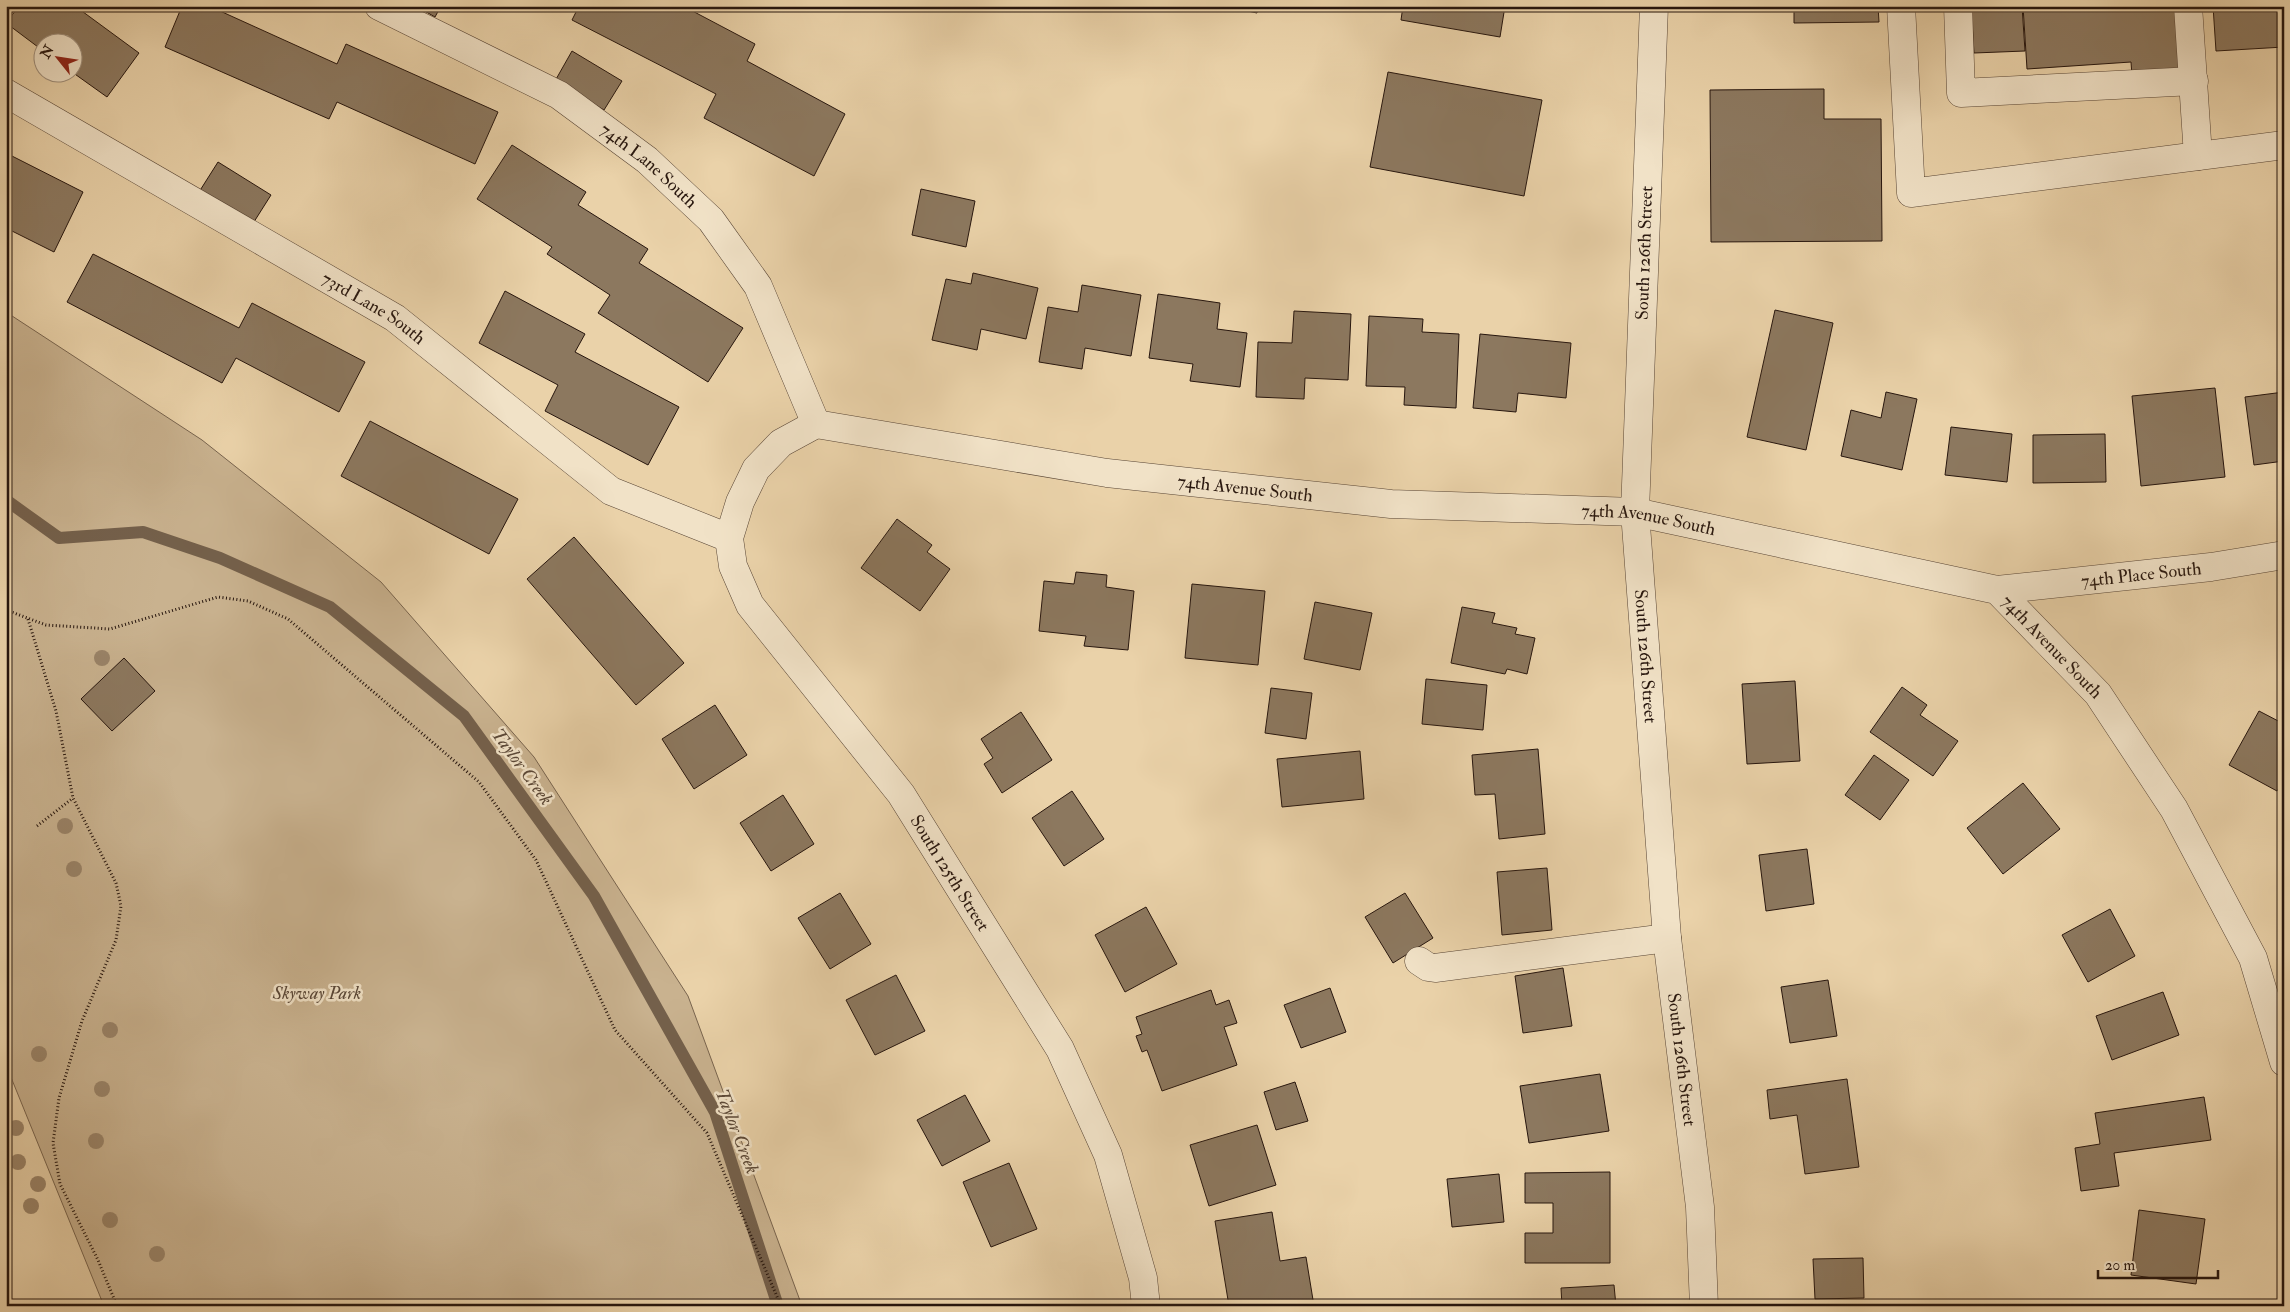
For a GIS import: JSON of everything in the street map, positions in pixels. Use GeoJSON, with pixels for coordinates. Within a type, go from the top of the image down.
{"type":"FeatureCollection","features":[{"type":"Feature","properties":{"kind":"street","name":"74th Lane South"},"geometry":{"type":"LineString","coordinates":[[380,6],[559,95],[646,160],[711,220],[758,286],[816,424]]}},
{"type":"Feature","properties":{"kind":"street","name":"South 126th Street"},"geometry":{"type":"LineString","coordinates":[[1654,6],[1635,512],[1667,938],[1700,1207],[1704,1306]]}},
{"type":"Feature","properties":{"kind":"street"},"geometry":{"type":"LineString","coordinates":[[1901,6],[1911,193],[2284,145]]}},
{"type":"Feature","properties":{"kind":"street"},"geometry":{"type":"LineString","coordinates":[[1958,6],[1960,93],[2194,81]]}},
{"type":"Feature","properties":{"kind":"street"},"geometry":{"type":"LineString","coordinates":[[2188,6],[2198,156]]}},
{"type":"Feature","properties":{"kind":"street","name":"73rd Lane South"},"geometry":{"type":"LineString","coordinates":[[6,93],[395,318],[610,491],[729,538]]}},
{"type":"Feature","properties":{"kind":"street","name":"South 125th Street"},"geometry":{"type":"LineString","coordinates":[[816,424],[781,443],[756,470],[740,502],[729,538],[733,566],[750,605],[901,794],[1060,1049],[1108,1155],[1143,1278],[1146,1306]]}},
{"type":"Feature","properties":{"kind":"street","name":"74th Avenue South"},"geometry":{"type":"LineString","coordinates":[[816,424],[1107,473],[1391,504],[1635,512],[1997,590],[2098,694],[2174,809],[2253,958],[2284,1062]]}},
{"type":"Feature","properties":{"kind":"street","name":"74th Place South"},"geometry":{"type":"LineString","coordinates":[[1997,590],[2211,567],[2284,555]]}},
{"type":"Feature","properties":{"kind":"street"},"geometry":{"type":"LineString","coordinates":[[1419,961],[1428,967],[1435,968],[1667,938]]}},
{"type":"Feature","properties":{"kind":"path"},"geometry":{"type":"LineString","coordinates":[[6,610],[46,625],[110,629],[218,597],[248,601],[288,620],[478,782],[536,860],[615,1030],[707,1133],[781,1306]]}},
{"type":"Feature","properties":{"kind":"path"},"geometry":{"type":"LineString","coordinates":[[28,619],[56,711],[73,798],[116,883],[121,906],[116,940],[82,1021],[62,1090],[53,1143],[60,1184],[98,1260],[118,1306]]}},
{"type":"Feature","properties":{"kind":"path"},"geometry":{"type":"LineString","coordinates":[[37,826],[73,798]]}},
{"type":"Feature","properties":{"kind":"green space","name":"Skyway Park"},"geometry":{"type":"Polygon","coordinates":[[[6,312],[202,440],[381,582],[534,757],[688,996],[802,1306],[104,1306],[6,1065],[6,312]]]}},
{"type":"Feature","properties":{"kind":"building"},"geometry":{"type":"Polygon","coordinates":[[[19,6],[75,6],[139,53],[107,97],[82,79],[82,32],[32,32],[32,42],[6,23],[19,6]]]}},
{"type":"Feature","properties":{"kind":"building"},"geometry":{"type":"Polygon","coordinates":[[[182,6],[209,6],[337,64],[346,44],[498,112],[475,164],[337,102],[329,119],[165,47],[182,6]]]}},
{"type":"Feature","properties":{"kind":"building"},"geometry":{"type":"Polygon","coordinates":[[[416,6],[441,6],[435,17],[416,6]]]}},
{"type":"Feature","properties":{"kind":"building"},"geometry":{"type":"Polygon","coordinates":[[[579,6],[683,6],[755,44],[747,61],[845,114],[814,176],[704,118],[716,94],[572,20],[579,6]]]}},
{"type":"Feature","properties":{"kind":"building"},"geometry":{"type":"Polygon","coordinates":[[[1224,6],[1258,6],[1257,13],[1224,6]]]}},
{"type":"Feature","properties":{"kind":"building"},"geometry":{"type":"Polygon","coordinates":[[[1403,6],[1505,6],[1500,37],[1401,20],[1403,6]]]}},
{"type":"Feature","properties":{"kind":"building"},"geometry":{"type":"Polygon","coordinates":[[[1794,6],[1878,6],[1879,22],[1794,23],[1794,6]]]}},
{"type":"Feature","properties":{"kind":"building"},"geometry":{"type":"Polygon","coordinates":[[[1971,6],[2022,6],[2025,51],[1974,53],[1971,6]]]}},
{"type":"Feature","properties":{"kind":"building"},"geometry":{"type":"Polygon","coordinates":[[[2023,6],[2179,6],[2183,74],[2132,76],[2131,62],[2027,69],[2023,6]]]}},
{"type":"Feature","properties":{"kind":"building"},"geometry":{"type":"Polygon","coordinates":[[[2213,6],[2284,6],[2284,47],[2216,51],[2213,6]]]}},
{"type":"Feature","properties":{"kind":"building"},"geometry":{"type":"Polygon","coordinates":[[[572,51],[622,81],[604,110],[555,81],[572,51]]]}},
{"type":"Feature","properties":{"kind":"building"},"geometry":{"type":"Polygon","coordinates":[[[1388,72],[1542,100],[1524,196],[1370,167],[1388,72]]]}},
{"type":"Feature","properties":{"kind":"building"},"geometry":{"type":"Polygon","coordinates":[[[1824,89],[1824,119],[1881,119],[1882,241],[1711,242],[1710,90],[1824,89]]]}},
{"type":"Feature","properties":{"kind":"building"},"geometry":{"type":"Polygon","coordinates":[[[512,145],[586,192],[578,205],[648,249],[639,263],[743,328],[708,382],[598,313],[610,295],[547,254],[552,247],[477,199],[512,145]]]}},
{"type":"Feature","properties":{"kind":"building"},"geometry":{"type":"Polygon","coordinates":[[[6,153],[83,192],[54,252],[6,228],[6,153]]]}},
{"type":"Feature","properties":{"kind":"building"},"geometry":{"type":"Polygon","coordinates":[[[218,162],[271,195],[252,225],[199,192],[218,162]]]}},
{"type":"Feature","properties":{"kind":"building"},"geometry":{"type":"Polygon","coordinates":[[[921,189],[975,201],[966,247],[912,235],[921,189]]]}},
{"type":"Feature","properties":{"kind":"building"},"geometry":{"type":"Polygon","coordinates":[[[93,254],[239,328],[252,303],[365,362],[339,412],[236,358],[222,383],[67,302],[93,254]]]}},
{"type":"Feature","properties":{"kind":"building"},"geometry":{"type":"Polygon","coordinates":[[[973,273],[1038,288],[1026,339],[981,329],[977,350],[932,340],[946,279],[971,284],[973,273]]]}},
{"type":"Feature","properties":{"kind":"building"},"geometry":{"type":"Polygon","coordinates":[[[1082,285],[1141,295],[1131,356],[1085,348],[1082,369],[1039,362],[1048,307],[1078,312],[1082,285]]]}},
{"type":"Feature","properties":{"kind":"building"},"geometry":{"type":"Polygon","coordinates":[[[505,291],[585,334],[575,352],[679,407],[648,465],[545,411],[558,385],[479,343],[505,291]]]}},
{"type":"Feature","properties":{"kind":"building"},"geometry":{"type":"Polygon","coordinates":[[[1158,294],[1220,303],[1217,329],[1247,333],[1240,387],[1190,381],[1193,364],[1149,358],[1158,294]]]}},
{"type":"Feature","properties":{"kind":"building"},"geometry":{"type":"Polygon","coordinates":[[[1775,310],[1833,323],[1806,450],[1747,437],[1775,310]]]}},
{"type":"Feature","properties":{"kind":"building"},"geometry":{"type":"Polygon","coordinates":[[[1294,311],[1351,314],[1348,380],[1305,378],[1304,399],[1256,397],[1258,342],[1292,343],[1294,311]]]}},
{"type":"Feature","properties":{"kind":"building"},"geometry":{"type":"Polygon","coordinates":[[[1369,316],[1423,319],[1422,332],[1459,334],[1456,408],[1404,405],[1405,387],[1366,386],[1369,316]]]}},
{"type":"Feature","properties":{"kind":"building"},"geometry":{"type":"Polygon","coordinates":[[[1480,334],[1571,343],[1566,398],[1518,393],[1516,412],[1473,408],[1480,334]]]}},
{"type":"Feature","properties":{"kind":"building"},"geometry":{"type":"Polygon","coordinates":[[[2215,388],[2225,477],[2141,486],[2132,396],[2215,388]]]}},
{"type":"Feature","properties":{"kind":"building"},"geometry":{"type":"Polygon","coordinates":[[[1886,392],[1917,399],[1902,470],[1841,456],[1851,410],[1881,418],[1886,392]]]}},
{"type":"Feature","properties":{"kind":"building"},"geometry":{"type":"Polygon","coordinates":[[[2284,392],[2284,461],[2254,465],[2245,397],[2284,392]]]}},
{"type":"Feature","properties":{"kind":"building"},"geometry":{"type":"Polygon","coordinates":[[[370,421],[518,499],[489,554],[341,476],[370,421]]]}},
{"type":"Feature","properties":{"kind":"building"},"geometry":{"type":"Polygon","coordinates":[[[1951,427],[2012,434],[2007,482],[1945,475],[1951,427]]]}},
{"type":"Feature","properties":{"kind":"building"},"geometry":{"type":"Polygon","coordinates":[[[2105,434],[2106,482],[2033,483],[2033,435],[2105,434]]]}},
{"type":"Feature","properties":{"kind":"building"},"geometry":{"type":"Polygon","coordinates":[[[897,519],[932,545],[927,552],[950,569],[920,611],[861,568],[897,519]]]}},
{"type":"Feature","properties":{"kind":"building"},"geometry":{"type":"Polygon","coordinates":[[[574,537],[684,663],[636,705],[527,579],[574,537]]]}},
{"type":"Feature","properties":{"kind":"building"},"geometry":{"type":"Polygon","coordinates":[[[1076,572],[1107,575],[1106,587],[1134,591],[1128,650],[1084,646],[1086,636],[1039,631],[1044,581],[1074,584],[1076,572]]]}},
{"type":"Feature","properties":{"kind":"building"},"geometry":{"type":"Polygon","coordinates":[[[1192,584],[1265,591],[1258,665],[1185,658],[1192,584]]]}},
{"type":"Feature","properties":{"kind":"building"},"geometry":{"type":"Polygon","coordinates":[[[1315,602],[1372,613],[1360,670],[1304,659],[1315,602]]]}},
{"type":"Feature","properties":{"kind":"building"},"geometry":{"type":"Polygon","coordinates":[[[1462,607],[1495,613],[1492,623],[1517,628],[1515,634],[1535,638],[1527,674],[1507,669],[1505,674],[1451,663],[1462,607]]]}},
{"type":"Feature","properties":{"kind":"building"},"geometry":{"type":"Polygon","coordinates":[[[124,658],[155,691],[112,731],[81,699],[124,658]]]}},
{"type":"Feature","properties":{"kind":"building"},"geometry":{"type":"Polygon","coordinates":[[[1426,679],[1487,685],[1483,730],[1422,724],[1426,679]]]}},
{"type":"Feature","properties":{"kind":"building"},"geometry":{"type":"Polygon","coordinates":[[[1795,681],[1800,761],[1747,764],[1742,684],[1795,681]]]}},
{"type":"Feature","properties":{"kind":"building"},"geometry":{"type":"Polygon","coordinates":[[[1902,687],[1927,705],[1920,715],[1958,741],[1933,776],[1870,732],[1902,687]]]}},
{"type":"Feature","properties":{"kind":"building"},"geometry":{"type":"Polygon","coordinates":[[[1271,688],[1312,693],[1306,739],[1265,733],[1271,688]]]}},
{"type":"Feature","properties":{"kind":"building"},"geometry":{"type":"Polygon","coordinates":[[[715,705],[747,755],[694,789],[662,739],[715,705]]]}},
{"type":"Feature","properties":{"kind":"building"},"geometry":{"type":"Polygon","coordinates":[[[2259,711],[2284,724],[2284,780],[2277,791],[2229,765],[2259,711]]]}},
{"type":"Feature","properties":{"kind":"building"},"geometry":{"type":"Polygon","coordinates":[[[1021,712],[1052,760],[1002,793],[984,764],[993,758],[981,739],[1021,712]]]}},
{"type":"Feature","properties":{"kind":"building"},"geometry":{"type":"Polygon","coordinates":[[[1538,749],[1545,834],[1499,839],[1495,794],[1475,795],[1472,755],[1538,749]]]}},
{"type":"Feature","properties":{"kind":"building"},"geometry":{"type":"Polygon","coordinates":[[[1360,751],[1364,799],[1282,807],[1277,759],[1360,751]]]}},
{"type":"Feature","properties":{"kind":"building"},"geometry":{"type":"Polygon","coordinates":[[[1874,755],[1909,780],[1880,820],[1845,795],[1874,755]]]}},
{"type":"Feature","properties":{"kind":"building"},"geometry":{"type":"Polygon","coordinates":[[[2023,783],[2060,829],[2003,874],[1967,828],[2023,783]]]}},
{"type":"Feature","properties":{"kind":"building"},"geometry":{"type":"Polygon","coordinates":[[[1072,791],[1104,839],[1064,866],[1032,818],[1072,791]]]}},
{"type":"Feature","properties":{"kind":"building"},"geometry":{"type":"Polygon","coordinates":[[[783,795],[814,844],[771,871],[740,823],[783,795]]]}},
{"type":"Feature","properties":{"kind":"building"},"geometry":{"type":"Polygon","coordinates":[[[1807,849],[1814,904],[1766,911],[1759,855],[1807,849]]]}},
{"type":"Feature","properties":{"kind":"building"},"geometry":{"type":"Polygon","coordinates":[[[1547,868],[1552,930],[1502,935],[1497,872],[1547,868]]]}},
{"type":"Feature","properties":{"kind":"building"},"geometry":{"type":"Polygon","coordinates":[[[840,893],[871,944],[830,969],[798,918],[840,893]]]}},
{"type":"Feature","properties":{"kind":"building"},"geometry":{"type":"Polygon","coordinates":[[[1405,893],[1433,938],[1393,963],[1365,917],[1405,893]]]}},
{"type":"Feature","properties":{"kind":"building"},"geometry":{"type":"Polygon","coordinates":[[[1146,907],[1177,964],[1125,992],[1095,935],[1146,907]]]}},
{"type":"Feature","properties":{"kind":"building"},"geometry":{"type":"Polygon","coordinates":[[[2110,909],[2135,956],[2088,982],[2062,935],[2110,909]]]}},
{"type":"Feature","properties":{"kind":"building"},"geometry":{"type":"Polygon","coordinates":[[[1563,968],[1572,1026],[1523,1033],[1515,976],[1563,968]]]}},
{"type":"Feature","properties":{"kind":"building"},"geometry":{"type":"Polygon","coordinates":[[[896,975],[925,1031],[875,1055],[846,1000],[896,975]]]}},
{"type":"Feature","properties":{"kind":"building"},"geometry":{"type":"Polygon","coordinates":[[[1828,980],[1837,1036],[1790,1043],[1781,987],[1828,980]]]}},
{"type":"Feature","properties":{"kind":"building"},"geometry":{"type":"Polygon","coordinates":[[[1330,988],[1346,1032],[1301,1048],[1284,1005],[1330,988]]]}},
{"type":"Feature","properties":{"kind":"building"},"geometry":{"type":"Polygon","coordinates":[[[1211,990],[1216,1005],[1229,1000],[1237,1023],[1224,1027],[1237,1065],[1162,1091],[1147,1050],[1142,1052],[1136,1036],[1142,1034],[1136,1017],[1211,990]]]}},
{"type":"Feature","properties":{"kind":"building"},"geometry":{"type":"Polygon","coordinates":[[[2163,992],[2179,1035],[2112,1060],[2096,1016],[2163,992]]]}},
{"type":"Feature","properties":{"kind":"building"},"geometry":{"type":"Polygon","coordinates":[[[1600,1074],[1609,1131],[1529,1143],[1520,1086],[1600,1074]]]}},
{"type":"Feature","properties":{"kind":"building"},"geometry":{"type":"Polygon","coordinates":[[[1847,1079],[1859,1167],[1805,1174],[1797,1115],[1770,1119],[1767,1090],[1847,1079]]]}},
{"type":"Feature","properties":{"kind":"building"},"geometry":{"type":"Polygon","coordinates":[[[1295,1082],[1308,1121],[1276,1130],[1264,1092],[1295,1082]]]}},
{"type":"Feature","properties":{"kind":"building"},"geometry":{"type":"Polygon","coordinates":[[[965,1095],[990,1141],[942,1166],[917,1120],[965,1095]]]}},
{"type":"Feature","properties":{"kind":"building"},"geometry":{"type":"Polygon","coordinates":[[[2204,1097],[2211,1140],[2114,1153],[2119,1186],[2081,1191],[2075,1148],[2100,1144],[2095,1113],[2204,1097]]]}},
{"type":"Feature","properties":{"kind":"building"},"geometry":{"type":"Polygon","coordinates":[[[1257,1125],[1276,1185],[1209,1206],[1190,1145],[1257,1125]]]}},
{"type":"Feature","properties":{"kind":"building"},"geometry":{"type":"Polygon","coordinates":[[[1009,1163],[1037,1229],[991,1247],[963,1182],[1009,1163]]]}},
{"type":"Feature","properties":{"kind":"building"},"geometry":{"type":"Polygon","coordinates":[[[1610,1172],[1610,1263],[1525,1263],[1525,1233],[1553,1233],[1553,1203],[1525,1203],[1525,1173],[1610,1172]]]}},
{"type":"Feature","properties":{"kind":"building"},"geometry":{"type":"Polygon","coordinates":[[[1499,1174],[1504,1222],[1452,1227],[1447,1179],[1499,1174]]]}},
{"type":"Feature","properties":{"kind":"building"},"geometry":{"type":"Polygon","coordinates":[[[2139,1210],[2205,1219],[2196,1284],[2131,1275],[2139,1210]]]}},
{"type":"Feature","properties":{"kind":"building"},"geometry":{"type":"Polygon","coordinates":[[[1272,1212],[1280,1261],[1306,1257],[1314,1306],[1229,1306],[1215,1221],[1272,1212]]]}},
{"type":"Feature","properties":{"kind":"building"},"geometry":{"type":"Polygon","coordinates":[[[1863,1258],[1864,1298],[1815,1299],[1813,1259],[1863,1258]]]}},
{"type":"Feature","properties":{"kind":"building"},"geometry":{"type":"Polygon","coordinates":[[[1614,1285],[1616,1306],[1562,1306],[1561,1288],[1614,1285]]]}},
{"type":"Feature","properties":{"kind":"waterway","name":"Taylor Creek"},"geometry":{"type":"LineString","coordinates":[[6,500],[59,538],[143,532],[220,558],[330,607],[464,716],[594,896],[715,1112],[778,1306]]}}]}
